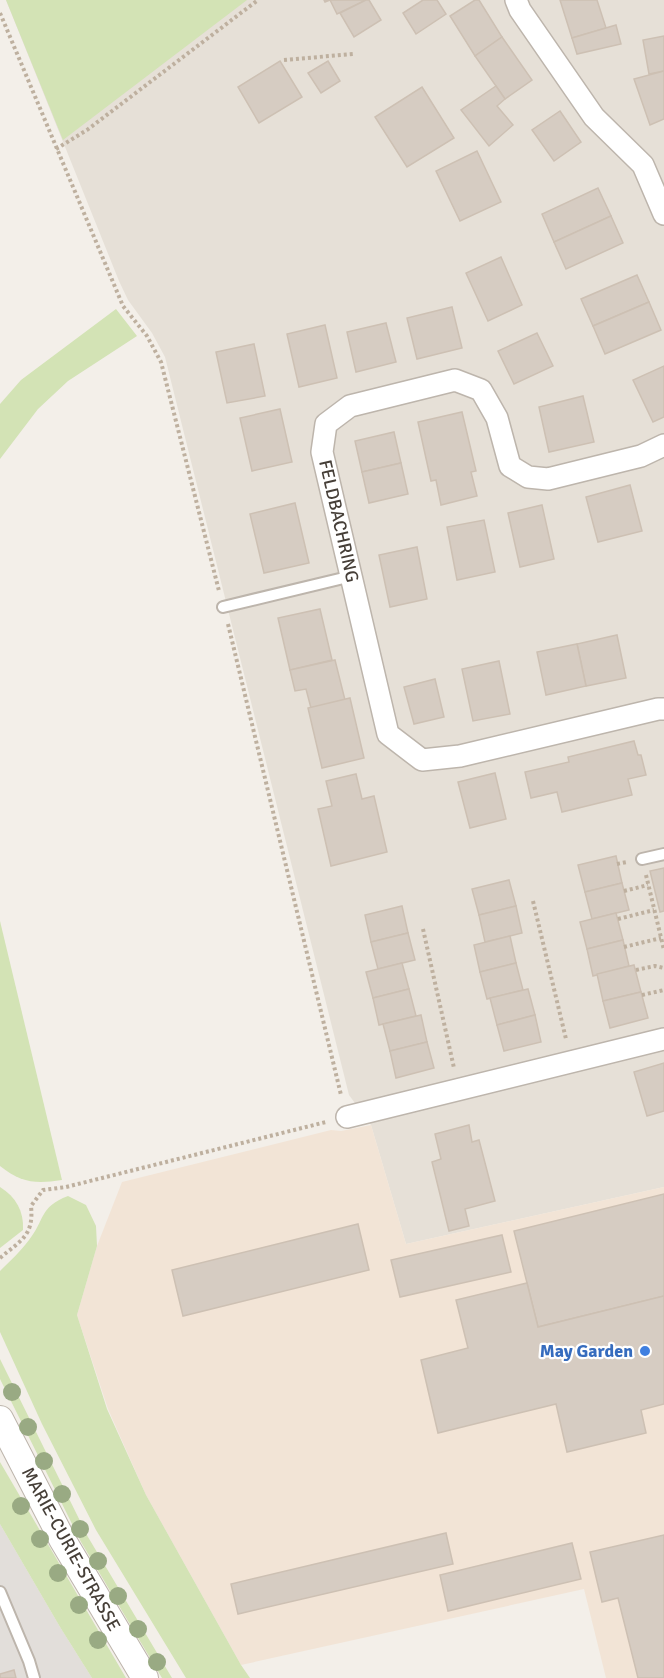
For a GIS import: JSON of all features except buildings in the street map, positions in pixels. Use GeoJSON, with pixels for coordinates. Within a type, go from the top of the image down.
{"type":"FeatureCollection","features":[{"type":"Feature","properties":{"kind":"street"},"geometry":{"type":"LineString","coordinates":[[516,0],[520,10],[594,117],[654,165],[664,214]]}},
{"type":"Feature","properties":{"kind":"street","name":"FELDBACHRING"},"geometry":{"type":"LineString","coordinates":[[664,445],[641,456],[548,479],[528,477],[510,466],[496,418],[480,390],[455,380],[350,406],[326,424],[322,452],[388,734],[422,760],[460,756],[558,731],[664,709]]}},
{"type":"Feature","properties":{"kind":"street"},"geometry":{"type":"LineString","coordinates":[[346,1117],[664,1039]]}},
{"type":"Feature","properties":{"kind":"street","name":"MARIE-CURIE-STRASSE"},"geometry":{"type":"LineString","coordinates":[[0,1419],[62,1539],[145,1678]]}},
{"type":"Feature","properties":{"kind":"lane"},"geometry":{"type":"LineString","coordinates":[[223,607],[352,576]]}},
{"type":"Feature","properties":{"kind":"lane"},"geometry":{"type":"LineString","coordinates":[[642,859],[664,854]]}},
{"type":"Feature","properties":{"kind":"lane"},"geometry":{"type":"LineString","coordinates":[[0,1592],[34,1678]]}},
{"type":"Feature","properties":{"kind":"path"},"geometry":{"type":"LineString","coordinates":[[56,149],[87,130],[258,0]]}},
{"type":"Feature","properties":{"kind":"path"},"geometry":{"type":"LineString","coordinates":[[0,13],[123,306],[147,336],[161,362],[223,607],[346,1117],[66,1187],[43,1190],[31,1206],[32,1219],[27,1236],[0,1258]]}},
{"type":"Feature","properties":{"kind":"path"},"geometry":{"type":"LineString","coordinates":[[284,60],[353,54]]}},
{"type":"Feature","properties":{"kind":"path"},"geometry":{"type":"LineString","coordinates":[[617,864],[642,859],[654,910],[661,927],[664,950]]}},
{"type":"Feature","properties":{"kind":"path"},"geometry":{"type":"LineString","coordinates":[[624,891],[648,885]]}},
{"type":"Feature","properties":{"kind":"path"},"geometry":{"type":"LineString","coordinates":[[533,901],[571,1060]]}},
{"type":"Feature","properties":{"kind":"path"},"geometry":{"type":"LineString","coordinates":[[618,919],[654,910]]}},
{"type":"Feature","properties":{"kind":"path"},"geometry":{"type":"LineString","coordinates":[[423,929],[459,1089]]}},
{"type":"Feature","properties":{"kind":"path"},"geometry":{"type":"LineString","coordinates":[[624,947],[661,938]]}},
{"type":"Feature","properties":{"kind":"path"},"geometry":{"type":"LineString","coordinates":[[636,970],[654,966],[664,968]]}},
{"type":"Feature","properties":{"kind":"path"},"geometry":{"type":"LineString","coordinates":[[642,995],[664,990]]}},
{"type":"Feature","properties":{"kind":"shaded area"},"geometry":{"type":"Polygon","coordinates":[[[6,0],[664,0],[664,1187],[406,1244],[371,1125],[349,1095],[165,357],[152,333],[128,300],[119,281],[6,0]]]}},
{"type":"Feature","properties":{"kind":"shaded area"},"geometry":{"type":"Polygon","coordinates":[[[371,1125],[406,1244],[664,1187],[664,1678],[606,1678],[584,1589],[241,1665],[146,1495],[108,1409],[77,1315],[97,1246],[122,1182],[331,1130],[341,1131],[371,1125]]]}},
{"type":"Feature","properties":{"kind":"shaded area"},"geometry":{"type":"Polygon","coordinates":[[[0,1524],[60,1627],[92,1678],[0,1678],[0,1524]]]}},
{"type":"Feature","properties":{"kind":"green space"},"geometry":{"type":"Polygon","coordinates":[[[6,0],[247,0],[63,140],[6,0]]]}},
{"type":"Feature","properties":{"kind":"green space"},"geometry":{"type":"Polygon","coordinates":[[[116,309],[137,336],[68,381],[38,409],[0,459],[0,404],[21,380],[116,309]]]}},
{"type":"Feature","properties":{"kind":"green space"},"geometry":{"type":"Polygon","coordinates":[[[0,921],[62,1180],[29,1181],[15,1176],[0,1166],[0,921]]]}},
{"type":"Feature","properties":{"kind":"green space"},"geometry":{"type":"Polygon","coordinates":[[[0,1187],[18,1205],[23,1230],[0,1248],[0,1187]]]}},
{"type":"Feature","properties":{"kind":"green space"},"geometry":{"type":"Polygon","coordinates":[[[68,1196],[86,1205],[96,1226],[97,1246],[77,1315],[107,1409],[146,1495],[250,1678],[186,1678],[96,1530],[42,1424],[0,1332],[0,1271],[29,1240],[47,1209],[68,1196]]]}},
{"type":"Feature","properties":{"kind":"green space"},"geometry":{"type":"Polygon","coordinates":[[[0,1359],[88,1537],[172,1678],[162,1678],[81,1542],[0,1379],[0,1359]]]}},
{"type":"Feature","properties":{"kind":"green space"},"geometry":{"type":"Polygon","coordinates":[[[0,1462],[126,1678],[92,1678],[60,1627],[0,1524],[0,1462]]]}},
{"type":"Feature","properties":{"kind":"place","name":"May Garden"},"geometry":{"type":"Point","coordinates":[645,1351]}}]}
